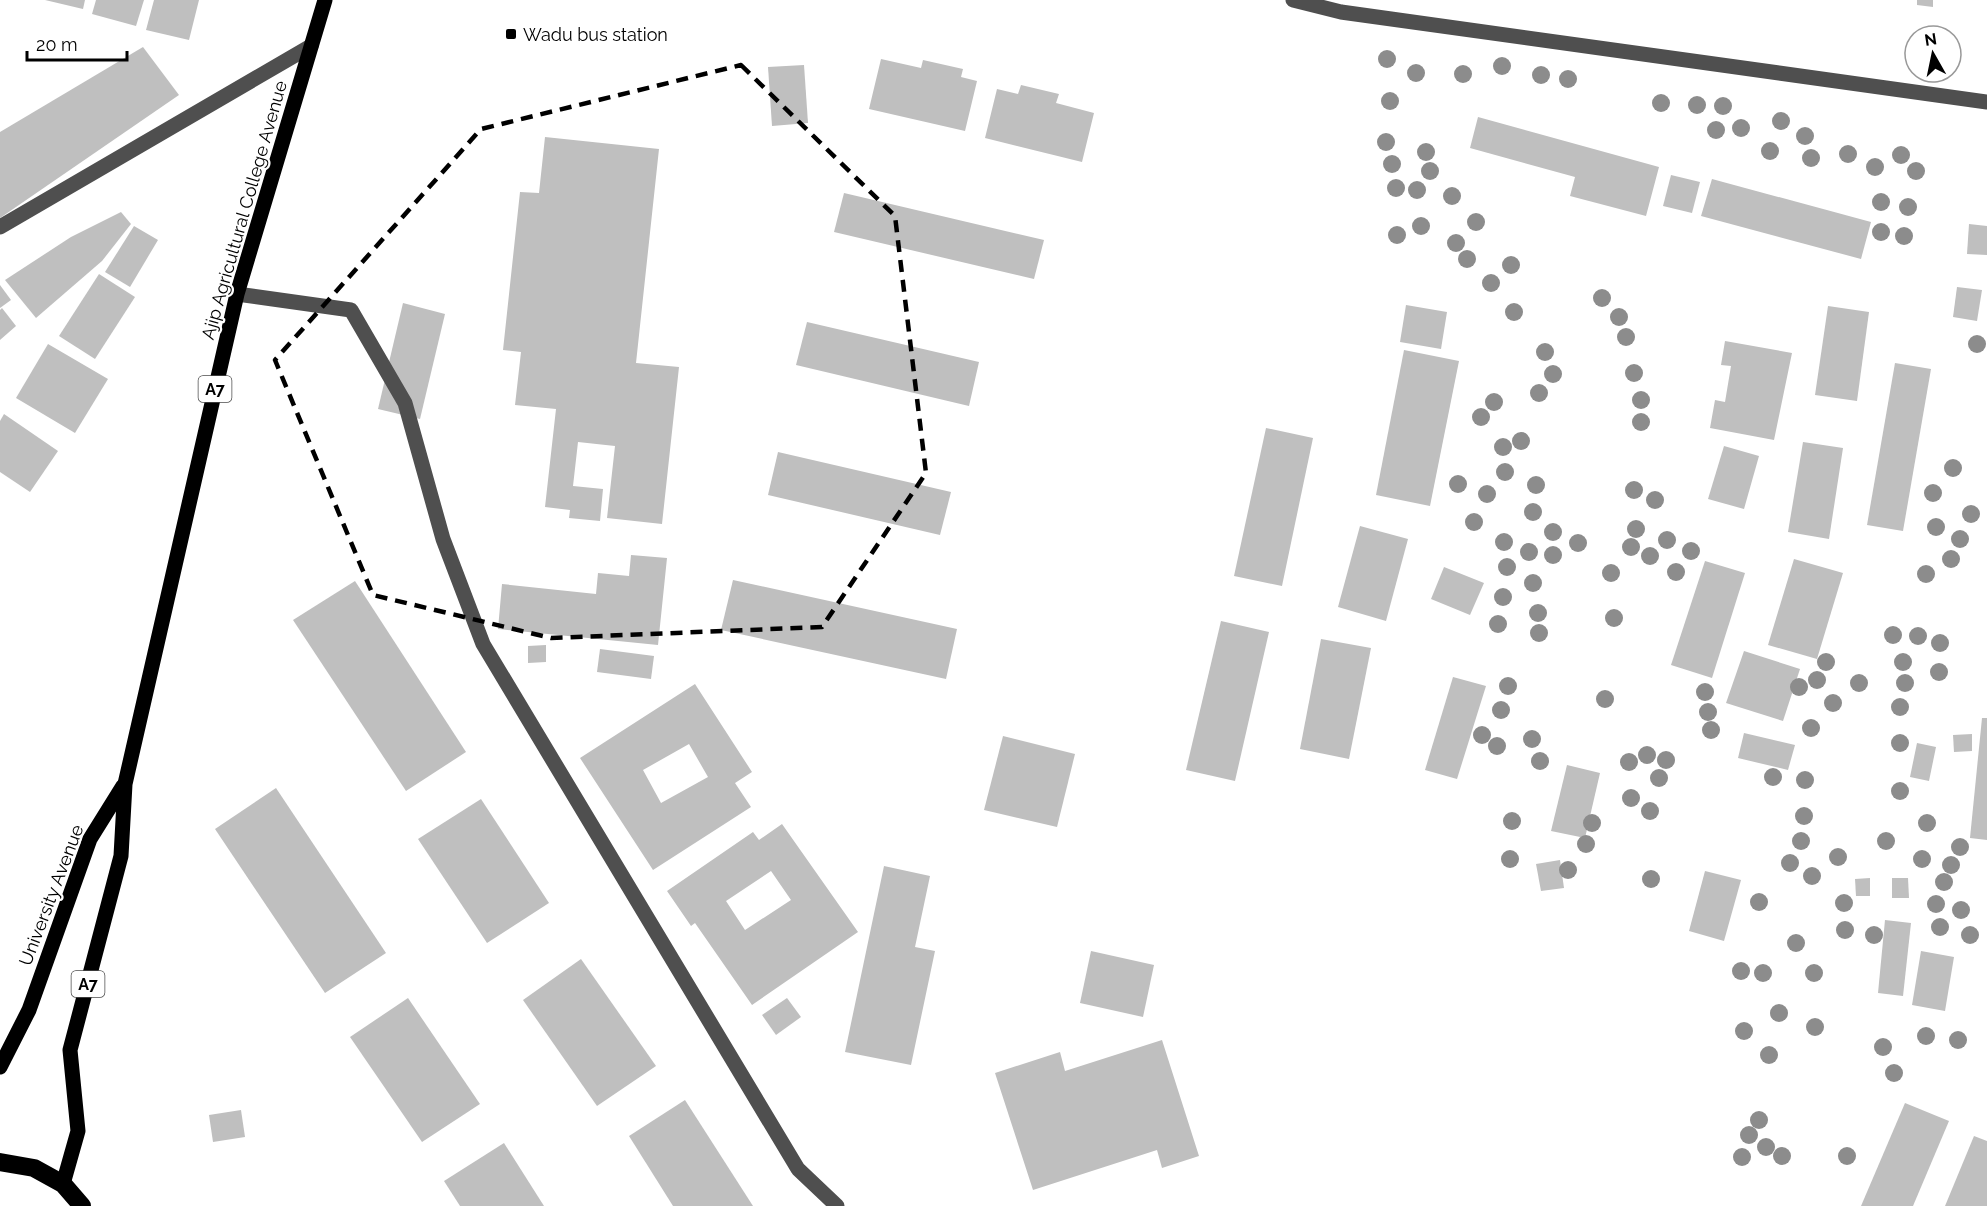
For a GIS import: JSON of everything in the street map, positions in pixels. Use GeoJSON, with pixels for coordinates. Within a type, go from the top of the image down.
{"type":"FeatureCollection","features":[{"type":"Feature","properties":{"kind":"highway"},"geometry":{"type":"LineString","coordinates":[[0,1162],[34,1168],[63,1184],[82,1206]]}},
{"type":"Feature","properties":{"kind":"main road","name":"Ajip Agricultural College Avenue"},"geometry":{"type":"LineString","coordinates":[[125,784],[237,294],[325,0]]}},
{"type":"Feature","properties":{"kind":"main road","name":"University Avenue"},"geometry":{"type":"LineString","coordinates":[[0,1067],[28,1010],[90,839],[125,784]]}},
{"type":"Feature","properties":{"kind":"main road","name":"A7"},"geometry":{"type":"LineString","coordinates":[[63,1184],[78,1131],[70,1050],[121,856],[125,784]]}},
{"type":"Feature","properties":{"kind":"street"},"geometry":{"type":"LineString","coordinates":[[1293,0],[1341,12],[1987,102]]}},
{"type":"Feature","properties":{"kind":"street"},"geometry":{"type":"LineString","coordinates":[[0,227],[311,46]]}},
{"type":"Feature","properties":{"kind":"street"},"geometry":{"type":"LineString","coordinates":[[237,294],[351,310],[405,403],[443,539],[483,644],[798,1169],[837,1206]]}},
{"type":"Feature","properties":{"kind":"highlighted area"},"geometry":{"type":"Polygon","coordinates":[[[741,65],[895,216],[926,473],[822,627],[551,638],[373,595],[275,360],[481,129],[741,65]]]}},
{"type":"Feature","properties":{"kind":"building"},"geometry":{"type":"Polygon","coordinates":[[[45,0],[85,0],[83,9],[45,0]]]}},
{"type":"Feature","properties":{"kind":"building"},"geometry":{"type":"Polygon","coordinates":[[[96,0],[144,0],[136,26],[92,14],[96,0]]]}},
{"type":"Feature","properties":{"kind":"building"},"geometry":{"type":"Polygon","coordinates":[[[154,0],[199,0],[189,40],[146,30],[154,0]]]}},
{"type":"Feature","properties":{"kind":"building"},"geometry":{"type":"Polygon","coordinates":[[[1917,0],[1933,0],[1933,7],[1917,5],[1917,0]]]}},
{"type":"Feature","properties":{"kind":"building"},"geometry":{"type":"Polygon","coordinates":[[[143,47],[179,95],[0,218],[0,132],[143,47]]]}},
{"type":"Feature","properties":{"kind":"building"},"geometry":{"type":"Polygon","coordinates":[[[881,59],[921,68],[923,60],[963,69],[961,77],[977,81],[965,131],[869,109],[881,59]]]}},
{"type":"Feature","properties":{"kind":"building"},"geometry":{"type":"Polygon","coordinates":[[[804,65],[808,123],[772,126],[768,67],[804,65]]]}},
{"type":"Feature","properties":{"kind":"building"},"geometry":{"type":"Polygon","coordinates":[[[1021,85],[1059,94],[1056,103],[1094,113],[1082,162],[985,138],[997,89],[1018,94],[1021,85]]]}},
{"type":"Feature","properties":{"kind":"building"},"geometry":{"type":"Polygon","coordinates":[[[1478,117],[1659,167],[1646,216],[1570,196],[1575,177],[1470,148],[1478,117]]]}},
{"type":"Feature","properties":{"kind":"building"},"geometry":{"type":"Polygon","coordinates":[[[545,137],[659,149],[636,363],[679,367],[662,524],[607,518],[615,446],[578,442],[573,486],[603,489],[600,521],[569,518],[570,510],[545,507],[556,409],[515,405],[521,352],[503,350],[520,192],[539,193],[545,137]]]}},
{"type":"Feature","properties":{"kind":"building"},"geometry":{"type":"Polygon","coordinates":[[[1671,175],[1700,182],[1692,213],[1663,206],[1671,175]]]}},
{"type":"Feature","properties":{"kind":"building"},"geometry":{"type":"Polygon","coordinates":[[[1712,179],[1871,222],[1861,259],[1701,216],[1712,179]]]}},
{"type":"Feature","properties":{"kind":"building"},"geometry":{"type":"Polygon","coordinates":[[[844,193],[1044,240],[1034,279],[834,232],[844,193]]]}},
{"type":"Feature","properties":{"kind":"building"},"geometry":{"type":"Polygon","coordinates":[[[121,212],[131,224],[102,261],[36,318],[5,280],[71,237],[121,212]]]}},
{"type":"Feature","properties":{"kind":"building"},"geometry":{"type":"Polygon","coordinates":[[[1969,224],[1987,226],[1987,255],[1967,254],[1969,224]]]}},
{"type":"Feature","properties":{"kind":"building"},"geometry":{"type":"Polygon","coordinates":[[[134,226],[158,240],[130,287],[105,272],[134,226]]]}},
{"type":"Feature","properties":{"kind":"building"},"geometry":{"type":"Polygon","coordinates":[[[99,274],[135,297],[95,359],[59,336],[99,274]]]}},
{"type":"Feature","properties":{"kind":"building"},"geometry":{"type":"Polygon","coordinates":[[[0,285],[11,300],[0,308],[0,285]]]}},
{"type":"Feature","properties":{"kind":"building"},"geometry":{"type":"Polygon","coordinates":[[[1957,287],[1982,290],[1977,321],[1953,317],[1957,287]]]}},
{"type":"Feature","properties":{"kind":"building"},"geometry":{"type":"Polygon","coordinates":[[[403,303],[445,314],[420,419],[378,409],[403,303]]]}},
{"type":"Feature","properties":{"kind":"building"},"geometry":{"type":"Polygon","coordinates":[[[1406,305],[1447,312],[1441,349],[1400,342],[1406,305]]]}},
{"type":"Feature","properties":{"kind":"building"},"geometry":{"type":"Polygon","coordinates":[[[1828,306],[1869,312],[1857,401],[1815,395],[1828,306]]]}},
{"type":"Feature","properties":{"kind":"building"},"geometry":{"type":"Polygon","coordinates":[[[2,308],[16,326],[0,340],[0,310],[2,308]]]}},
{"type":"Feature","properties":{"kind":"building"},"geometry":{"type":"Polygon","coordinates":[[[807,322],[979,362],[969,406],[796,365],[807,322]]]}},
{"type":"Feature","properties":{"kind":"building"},"geometry":{"type":"Polygon","coordinates":[[[1725,341],[1792,353],[1774,440],[1710,428],[1715,400],[1725,402],[1731,366],[1721,365],[1725,341]]]}},
{"type":"Feature","properties":{"kind":"building"},"geometry":{"type":"Polygon","coordinates":[[[48,344],[108,379],[75,433],[16,398],[48,344]]]}},
{"type":"Feature","properties":{"kind":"building"},"geometry":{"type":"Polygon","coordinates":[[[1404,350],[1459,361],[1430,506],[1376,495],[1404,350]]]}},
{"type":"Feature","properties":{"kind":"building"},"geometry":{"type":"Polygon","coordinates":[[[1895,363],[1931,369],[1903,531],[1867,525],[1895,363]]]}},
{"type":"Feature","properties":{"kind":"building"},"geometry":{"type":"Polygon","coordinates":[[[4,414],[58,451],[30,492],[0,472],[0,421],[4,414]]]}},
{"type":"Feature","properties":{"kind":"building"},"geometry":{"type":"Polygon","coordinates":[[[1266,428],[1313,438],[1282,586],[1234,576],[1266,428]]]}},
{"type":"Feature","properties":{"kind":"building"},"geometry":{"type":"Polygon","coordinates":[[[1803,442],[1843,448],[1829,539],[1788,532],[1803,442]]]}},
{"type":"Feature","properties":{"kind":"building"},"geometry":{"type":"Polygon","coordinates":[[[1724,446],[1759,456],[1744,509],[1708,499],[1724,446]]]}},
{"type":"Feature","properties":{"kind":"building"},"geometry":{"type":"Polygon","coordinates":[[[778,452],[951,492],[940,535],[768,495],[778,452]]]}},
{"type":"Feature","properties":{"kind":"building"},"geometry":{"type":"Polygon","coordinates":[[[1360,526],[1408,539],[1386,621],[1338,607],[1360,526]]]}},
{"type":"Feature","properties":{"kind":"building"},"geometry":{"type":"Polygon","coordinates":[[[631,555],[667,558],[658,645],[498,629],[502,584],[596,594],[598,573],[629,576],[631,555]]]}},
{"type":"Feature","properties":{"kind":"building"},"geometry":{"type":"Polygon","coordinates":[[[1794,559],[1843,573],[1817,659],[1768,645],[1794,559]]]}},
{"type":"Feature","properties":{"kind":"building"},"geometry":{"type":"Polygon","coordinates":[[[1705,561],[1745,573],[1712,678],[1671,665],[1705,561]]]}},
{"type":"Feature","properties":{"kind":"building"},"geometry":{"type":"Polygon","coordinates":[[[1444,567],[1484,583],[1470,615],[1431,599],[1444,567]]]}},
{"type":"Feature","properties":{"kind":"building"},"geometry":{"type":"Polygon","coordinates":[[[733,580],[957,629],[946,679],[721,630],[733,580]]]}},
{"type":"Feature","properties":{"kind":"building"},"geometry":{"type":"Polygon","coordinates":[[[355,581],[466,752],[406,791],[293,620],[355,581]]]}},
{"type":"Feature","properties":{"kind":"building"},"geometry":{"type":"Polygon","coordinates":[[[1221,621],[1269,632],[1235,781],[1186,770],[1221,621]]]}},
{"type":"Feature","properties":{"kind":"building"},"geometry":{"type":"Polygon","coordinates":[[[1321,639],[1371,648],[1349,759],[1300,749],[1321,639]]]}},
{"type":"Feature","properties":{"kind":"building"},"geometry":{"type":"Polygon","coordinates":[[[546,645],[546,662],[528,663],[528,646],[546,645]]]}},
{"type":"Feature","properties":{"kind":"building"},"geometry":{"type":"Polygon","coordinates":[[[600,649],[654,656],[651,679],[597,672],[600,649]]]}},
{"type":"Feature","properties":{"kind":"building"},"geometry":{"type":"Polygon","coordinates":[[[1744,651],[1800,669],[1783,721],[1726,703],[1744,651]]]}},
{"type":"Feature","properties":{"kind":"building"},"geometry":{"type":"Polygon","coordinates":[[[1453,677],[1486,686],[1457,779],[1425,770],[1453,677]]]}},
{"type":"Feature","properties":{"kind":"building"},"geometry":{"type":"Polygon","coordinates":[[[695,684],[752,772],[735,783],[751,807],[653,870],[580,758],[695,684]],[[689,744],[643,770],[661,803],[708,777],[689,744]]]}},
{"type":"Feature","properties":{"kind":"building"},"geometry":{"type":"Polygon","coordinates":[[[1982,718],[1987,718],[1987,840],[1970,838],[1982,718]]]}},
{"type":"Feature","properties":{"kind":"building"},"geometry":{"type":"Polygon","coordinates":[[[1744,733],[1795,745],[1788,770],[1738,758],[1744,733]]]}},
{"type":"Feature","properties":{"kind":"building"},"geometry":{"type":"Polygon","coordinates":[[[1972,734],[1972,751],[1954,752],[1953,735],[1972,734]]]}},
{"type":"Feature","properties":{"kind":"building"},"geometry":{"type":"Polygon","coordinates":[[[1003,736],[1075,754],[1057,827],[984,810],[1003,736]]]}},
{"type":"Feature","properties":{"kind":"building"},"geometry":{"type":"Polygon","coordinates":[[[1917,743],[1936,747],[1929,781],[1910,777],[1917,743]]]}},
{"type":"Feature","properties":{"kind":"building"},"geometry":{"type":"Polygon","coordinates":[[[1567,765],[1600,773],[1585,838],[1551,831],[1567,765]]]}},
{"type":"Feature","properties":{"kind":"building"},"geometry":{"type":"Polygon","coordinates":[[[276,788],[386,953],[325,993],[215,829],[276,788]]]}},
{"type":"Feature","properties":{"kind":"building"},"geometry":{"type":"Polygon","coordinates":[[[481,799],[549,903],[487,943],[418,839],[481,799]]]}},
{"type":"Feature","properties":{"kind":"building"},"geometry":{"type":"Polygon","coordinates":[[[782,824],[858,932],[752,1005],[695,923],[691,926],[667,891],[753,832],[759,840],[782,824]],[[771,871],[726,901],[745,930],[791,900],[771,871]]]}},
{"type":"Feature","properties":{"kind":"building"},"geometry":{"type":"Polygon","coordinates":[[[1560,860],[1564,888],[1541,891],[1536,864],[1560,860]]]}},
{"type":"Feature","properties":{"kind":"building"},"geometry":{"type":"Polygon","coordinates":[[[884,866],[930,876],[915,947],[935,951],[911,1065],[845,1052],[884,866]]]}},
{"type":"Feature","properties":{"kind":"building"},"geometry":{"type":"Polygon","coordinates":[[[1705,871],[1741,880],[1724,941],[1689,931],[1705,871]]]}},
{"type":"Feature","properties":{"kind":"building"},"geometry":{"type":"Polygon","coordinates":[[[1870,878],[1870,896],[1856,896],[1855,879],[1870,878]]]}},
{"type":"Feature","properties":{"kind":"building"},"geometry":{"type":"Polygon","coordinates":[[[1892,878],[1908,878],[1909,898],[1892,898],[1892,878]]]}},
{"type":"Feature","properties":{"kind":"building"},"geometry":{"type":"Polygon","coordinates":[[[1885,920],[1911,923],[1903,996],[1878,993],[1885,920]]]}},
{"type":"Feature","properties":{"kind":"building"},"geometry":{"type":"Polygon","coordinates":[[[1091,951],[1154,965],[1143,1017],[1080,1003],[1091,951]]]}},
{"type":"Feature","properties":{"kind":"building"},"geometry":{"type":"Polygon","coordinates":[[[1921,951],[1954,957],[1945,1011],[1912,1005],[1921,951]]]}},
{"type":"Feature","properties":{"kind":"building"},"geometry":{"type":"Polygon","coordinates":[[[581,959],[656,1066],[597,1106],[523,1000],[581,959]]]}},
{"type":"Feature","properties":{"kind":"building"},"geometry":{"type":"Polygon","coordinates":[[[408,998],[480,1104],[422,1142],[350,1037],[408,998]]]}},
{"type":"Feature","properties":{"kind":"building"},"geometry":{"type":"Polygon","coordinates":[[[787,998],[801,1017],[776,1035],[762,1015],[787,998]]]}},
{"type":"Feature","properties":{"kind":"building"},"geometry":{"type":"Polygon","coordinates":[[[1162,1040],[1199,1156],[1162,1168],[1157,1150],[1033,1190],[995,1073],[1060,1052],[1065,1071],[1162,1040]]]}},
{"type":"Feature","properties":{"kind":"building"},"geometry":{"type":"Polygon","coordinates":[[[685,1100],[753,1206],[673,1206],[629,1136],[685,1100]]]}},
{"type":"Feature","properties":{"kind":"building"},"geometry":{"type":"Polygon","coordinates":[[[1905,1103],[1949,1121],[1913,1206],[1861,1206],[1905,1103]]]}},
{"type":"Feature","properties":{"kind":"building"},"geometry":{"type":"Polygon","coordinates":[[[241,1110],[245,1137],[213,1142],[209,1115],[241,1110]]]}},
{"type":"Feature","properties":{"kind":"building"},"geometry":{"type":"Polygon","coordinates":[[[1974,1136],[1987,1141],[1987,1206],[1945,1206],[1974,1136]]]}},
{"type":"Feature","properties":{"kind":"building"},"geometry":{"type":"Polygon","coordinates":[[[504,1143],[544,1206],[460,1206],[444,1181],[504,1143]]]}},
{"type":"Feature","properties":{"kind":"place","name":"Wadu bus station"},"geometry":{"type":"Point","coordinates":[511,34]}}]}
